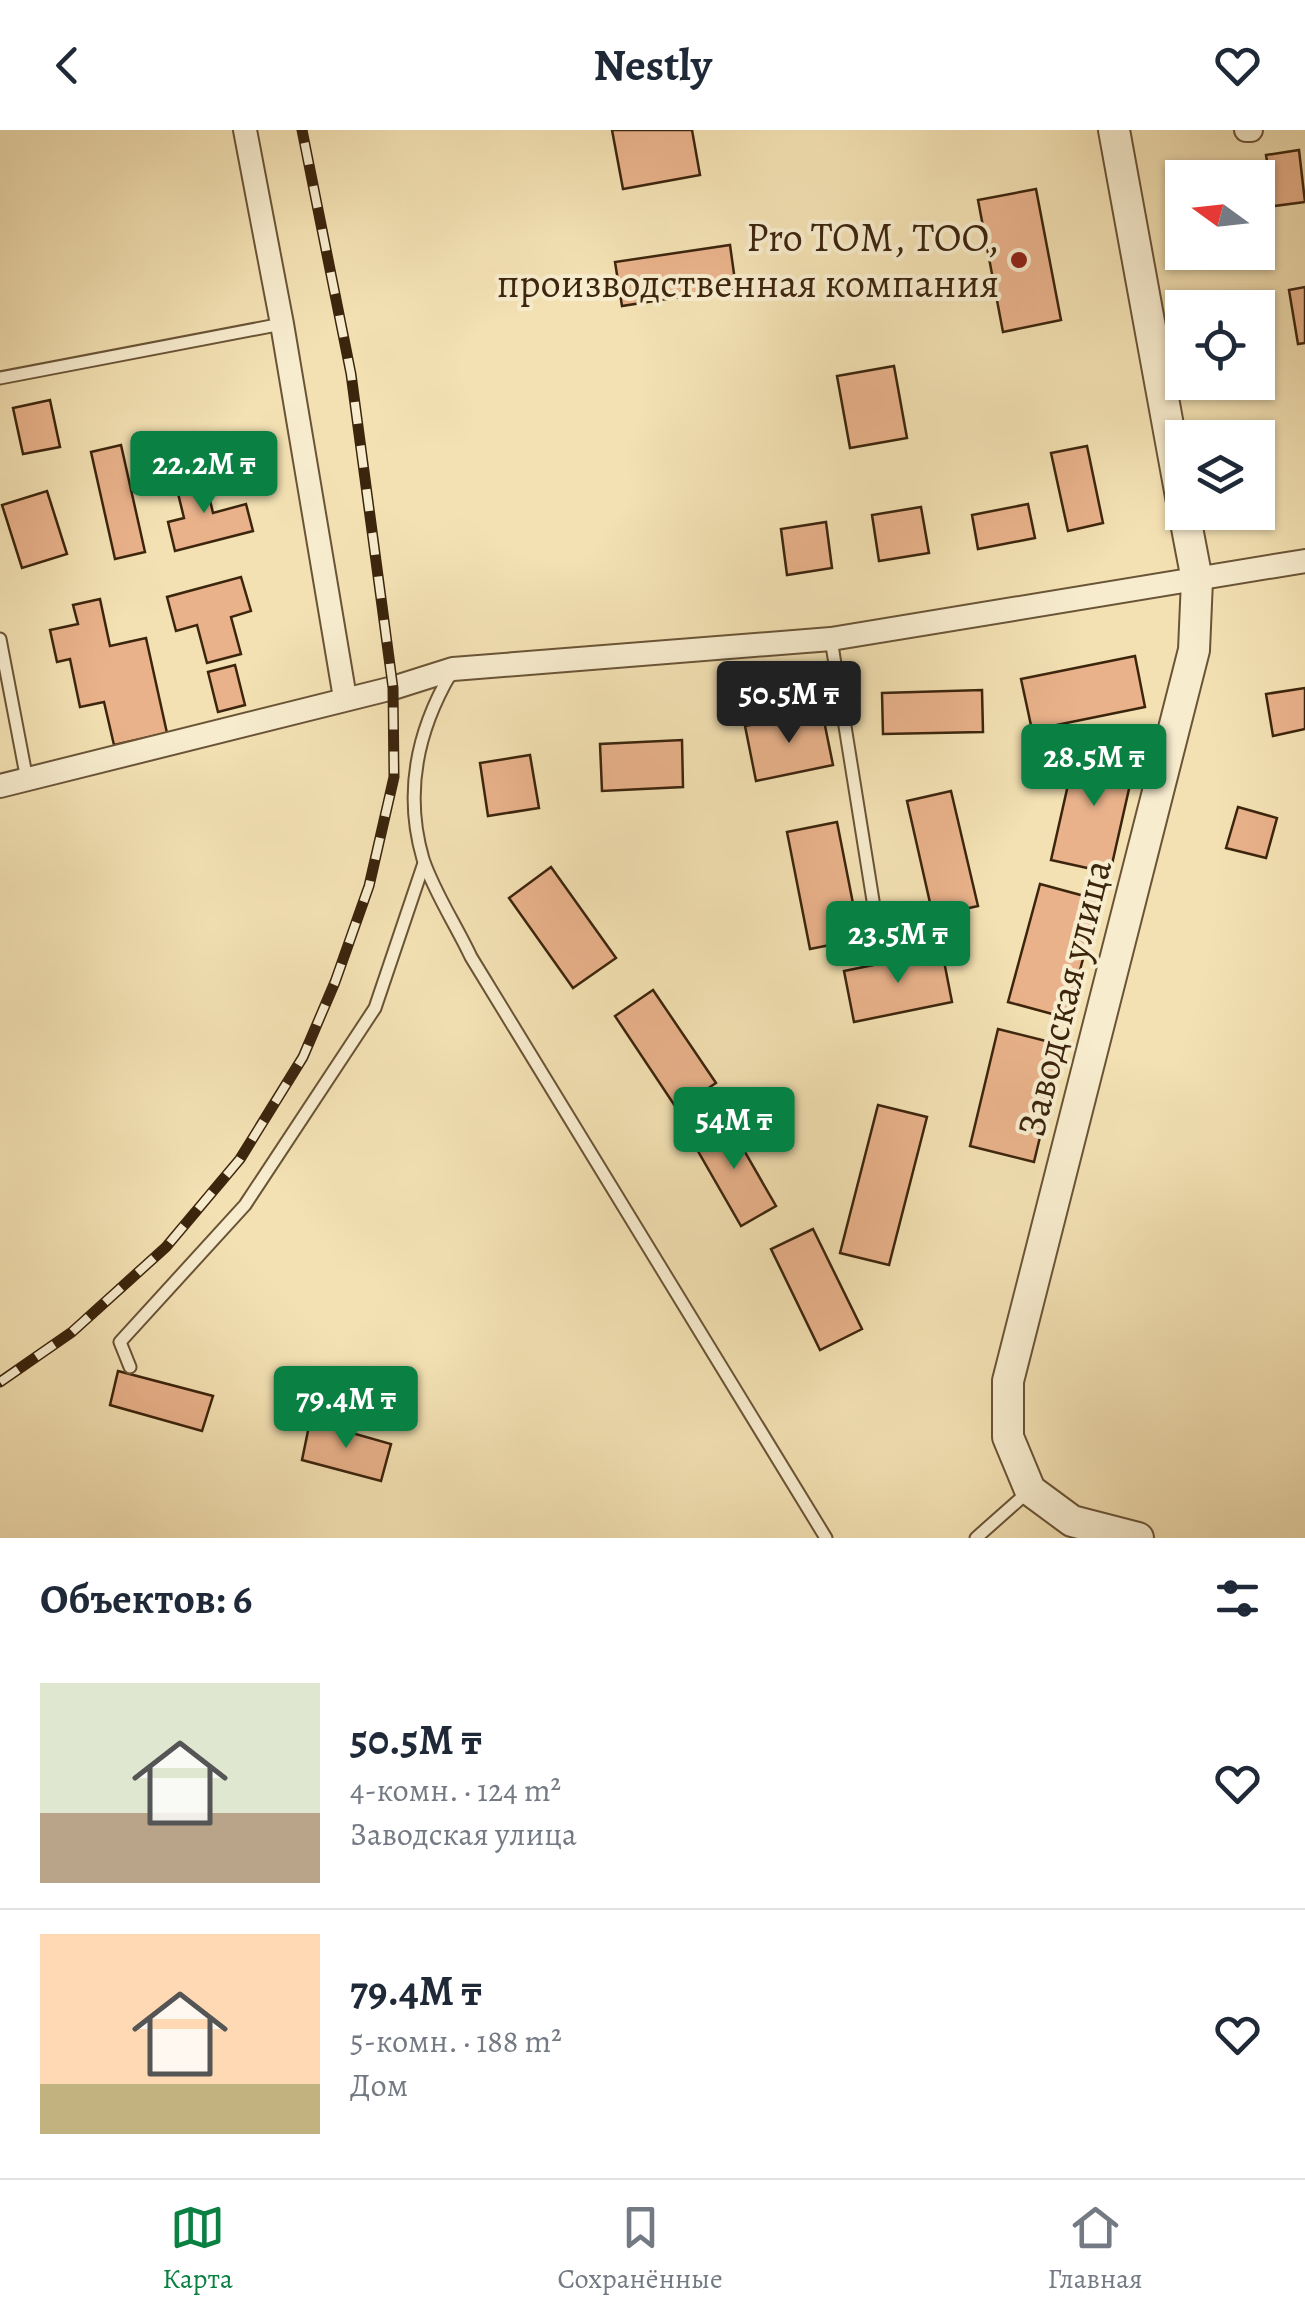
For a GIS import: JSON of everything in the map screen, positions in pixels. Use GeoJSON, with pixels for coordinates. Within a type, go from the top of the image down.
{"type":"FeatureCollection","features":[{"type":"Feature","properties":{"kind":"street"},"geometry":{"type":"LineString","coordinates":[[244,130],[282,324],[345,698]]}},
{"type":"Feature","properties":{"kind":"street"},"geometry":{"type":"LineString","coordinates":[[1114,130],[1167,420]]}},
{"type":"Feature","properties":{"kind":"street","name":"Заводская улица"},"geometry":{"type":"LineString","coordinates":[[1030,1490],[1008,1436],[1008,1380],[1194,650],[1197,580],[1187,530]]}},
{"type":"Feature","properties":{"kind":"street"},"geometry":{"type":"LineString","coordinates":[[0,786],[453,670],[831,638],[1305,561]]}},
{"type":"Feature","properties":{"kind":"street"},"geometry":{"type":"LineString","coordinates":[[1030,1490],[1072,1521],[1138,1538]]}},
{"type":"Feature","properties":{"kind":"lane"},"geometry":{"type":"LineString","coordinates":[[0,378],[282,324]]}},
{"type":"Feature","properties":{"kind":"lane"},"geometry":{"type":"LineString","coordinates":[[831,638],[874,913]]}},
{"type":"Feature","properties":{"kind":"lane"},"geometry":{"type":"LineString","coordinates":[[0,639],[27,780]]}},
{"type":"Feature","properties":{"kind":"lane"},"geometry":{"type":"LineString","coordinates":[[453,670],[423,730],[414,778],[414,818],[424,863],[472,956],[826,1538]]}},
{"type":"Feature","properties":{"kind":"lane"},"geometry":{"type":"LineString","coordinates":[[130,1368],[120,1342],[245,1205],[375,1008],[424,863]]}},
{"type":"Feature","properties":{"kind":"lane"},"geometry":{"type":"LineString","coordinates":[[976,1538],[1030,1490]]}},
{"type":"Feature","properties":{"kind":"building"},"geometry":{"type":"Polygon","coordinates":[[[612,130],[692,130],[700,175],[623,189],[612,130]]]}},
{"type":"Feature","properties":{"kind":"building"},"geometry":{"type":"Polygon","coordinates":[[[1299,150],[1305,202],[1275,206],[1275,160],[1267,160],[1266,155],[1299,150]]]}},
{"type":"Feature","properties":{"kind":"building","name":"Pro TOM, ТОО, производственная компания"},"geometry":{"type":"Polygon","coordinates":[[[1036,189],[1061,320],[1003,332],[978,200],[1036,189]]]}},
{"type":"Feature","properties":{"kind":"building"},"geometry":{"type":"Polygon","coordinates":[[[730,245],[736,288],[622,306],[615,262],[730,245]]]}},
{"type":"Feature","properties":{"kind":"building"},"geometry":{"type":"Polygon","coordinates":[[[1305,287],[1305,343],[1298,344],[1289,290],[1305,287]]]}},
{"type":"Feature","properties":{"kind":"building"},"geometry":{"type":"Polygon","coordinates":[[[894,366],[907,438],[850,448],[837,376],[894,366]]]}},
{"type":"Feature","properties":{"kind":"building"},"geometry":{"type":"Polygon","coordinates":[[[50,400],[60,447],[23,454],[13,408],[50,400]]]}},
{"type":"Feature","properties":{"kind":"building"},"geometry":{"type":"Polygon","coordinates":[[[121,445],[145,552],[115,559],[91,452],[121,445]]]}},
{"type":"Feature","properties":{"kind":"building"},"geometry":{"type":"Polygon","coordinates":[[[1087,446],[1103,523],[1068,531],[1051,453],[1087,446]]]}},
{"type":"Feature","properties":{"kind":"building"},"geometry":{"type":"Polygon","coordinates":[[[203,470],[213,513],[246,504],[253,531],[175,551],[168,522],[184,518],[174,477],[203,470]]]}},
{"type":"Feature","properties":{"kind":"building"},"geometry":{"type":"Polygon","coordinates":[[[47,491],[67,554],[22,568],[2,505],[47,491]]]}},
{"type":"Feature","properties":{"kind":"building"},"geometry":{"type":"Polygon","coordinates":[[[1028,504],[1035,538],[978,549],[972,515],[1028,504]]]}},
{"type":"Feature","properties":{"kind":"building"},"geometry":{"type":"Polygon","coordinates":[[[921,507],[929,553],[879,561],[872,515],[921,507]]]}},
{"type":"Feature","properties":{"kind":"building"},"geometry":{"type":"Polygon","coordinates":[[[826,522],[832,568],[787,575],[781,529],[826,522]]]}},
{"type":"Feature","properties":{"kind":"building"},"geometry":{"type":"Polygon","coordinates":[[[241,577],[251,611],[231,617],[241,654],[207,663],[197,625],[176,631],[167,597],[241,577]]]}},
{"type":"Feature","properties":{"kind":"building"},"geometry":{"type":"Polygon","coordinates":[[[100,599],[110,646],[146,638],[167,733],[114,745],[104,702],[80,707],[70,659],[57,662],[50,630],[78,624],[73,605],[100,599]]]}},
{"type":"Feature","properties":{"kind":"building"},"geometry":{"type":"Polygon","coordinates":[[[1135,656],[1145,707],[1032,730],[1021,679],[1135,656]]]}},
{"type":"Feature","properties":{"kind":"building"},"geometry":{"type":"Polygon","coordinates":[[[235,665],[245,705],[218,712],[208,672],[235,665]]]}},
{"type":"Feature","properties":{"kind":"building"},"geometry":{"type":"Polygon","coordinates":[[[1305,688],[1305,729],[1273,736],[1266,694],[1305,688]]]}},
{"type":"Feature","properties":{"kind":"building"},"geometry":{"type":"Polygon","coordinates":[[[982,690],[983,732],[883,734],[882,693],[982,690]]]}},
{"type":"Feature","properties":{"kind":"building"},"geometry":{"type":"Polygon","coordinates":[[[822,711],[833,765],[756,781],[745,726],[822,711]]]}},
{"type":"Feature","properties":{"kind":"building"},"geometry":{"type":"Polygon","coordinates":[[[682,740],[683,787],[602,791],[600,744],[682,740]]]}},
{"type":"Feature","properties":{"kind":"building"},"geometry":{"type":"Polygon","coordinates":[[[1077,745],[1136,758],[1110,873],[1051,860],[1077,745]]]}},
{"type":"Feature","properties":{"kind":"building"},"geometry":{"type":"Polygon","coordinates":[[[530,755],[539,808],[488,816],[480,763],[530,755]]]}},
{"type":"Feature","properties":{"kind":"building"},"geometry":{"type":"Polygon","coordinates":[[[951,791],[978,906],[933,916],[907,801],[951,791]]]}},
{"type":"Feature","properties":{"kind":"building"},"geometry":{"type":"Polygon","coordinates":[[[1238,807],[1277,818],[1266,858],[1226,848],[1238,807]]]}},
{"type":"Feature","properties":{"kind":"building"},"geometry":{"type":"Polygon","coordinates":[[[837,822],[860,939],[810,949],[787,832],[837,822]]]}},
{"type":"Feature","properties":{"kind":"building"},"geometry":{"type":"Polygon","coordinates":[[[551,867],[616,958],[573,988],[509,898],[551,867]]]}},
{"type":"Feature","properties":{"kind":"building"},"geometry":{"type":"Polygon","coordinates":[[[1040,884],[1099,900],[1067,1018],[1008,1002],[1040,884]]]}},
{"type":"Feature","properties":{"kind":"building"},"geometry":{"type":"Polygon","coordinates":[[[942,951],[952,1002],[854,1022],[844,971],[942,951]]]}},
{"type":"Feature","properties":{"kind":"building"},"geometry":{"type":"Polygon","coordinates":[[[653,990],[716,1083],[677,1109],[615,1016],[653,990]]]}},
{"type":"Feature","properties":{"kind":"building"},"geometry":{"type":"Polygon","coordinates":[[[998,1029],[1062,1045],[1034,1162],[970,1146],[998,1029]]]}},
{"type":"Feature","properties":{"kind":"building"},"geometry":{"type":"Polygon","coordinates":[[[878,1105],[927,1117],[889,1265],[840,1253],[878,1105]]]}},
{"type":"Feature","properties":{"kind":"building"},"geometry":{"type":"Polygon","coordinates":[[[726,1119],[776,1206],[741,1226],[691,1139],[726,1119]]]}},
{"type":"Feature","properties":{"kind":"building"},"geometry":{"type":"Polygon","coordinates":[[[813,1229],[862,1329],[820,1350],[771,1249],[813,1229]]]}},
{"type":"Feature","properties":{"kind":"building"},"geometry":{"type":"Polygon","coordinates":[[[118,1371],[213,1396],[202,1431],[110,1405],[118,1371]]]}},
{"type":"Feature","properties":{"kind":"building"},"geometry":{"type":"Polygon","coordinates":[[[310,1421],[391,1444],[381,1481],[302,1460],[310,1421]]]}},
{"type":"Feature","properties":{"kind":"railway"},"geometry":{"type":"LineString","coordinates":[[0,1382],[72,1332],[166,1247],[240,1159],[303,1057],[369,886],[394,777],[393,688],[351,374],[302,130]]}},
{"type":"Feature","properties":{"kind":"place","name":"Pro TOM, ТОО, производственная компания"},"geometry":{"type":"Point","coordinates":[1019,260]}}]}
